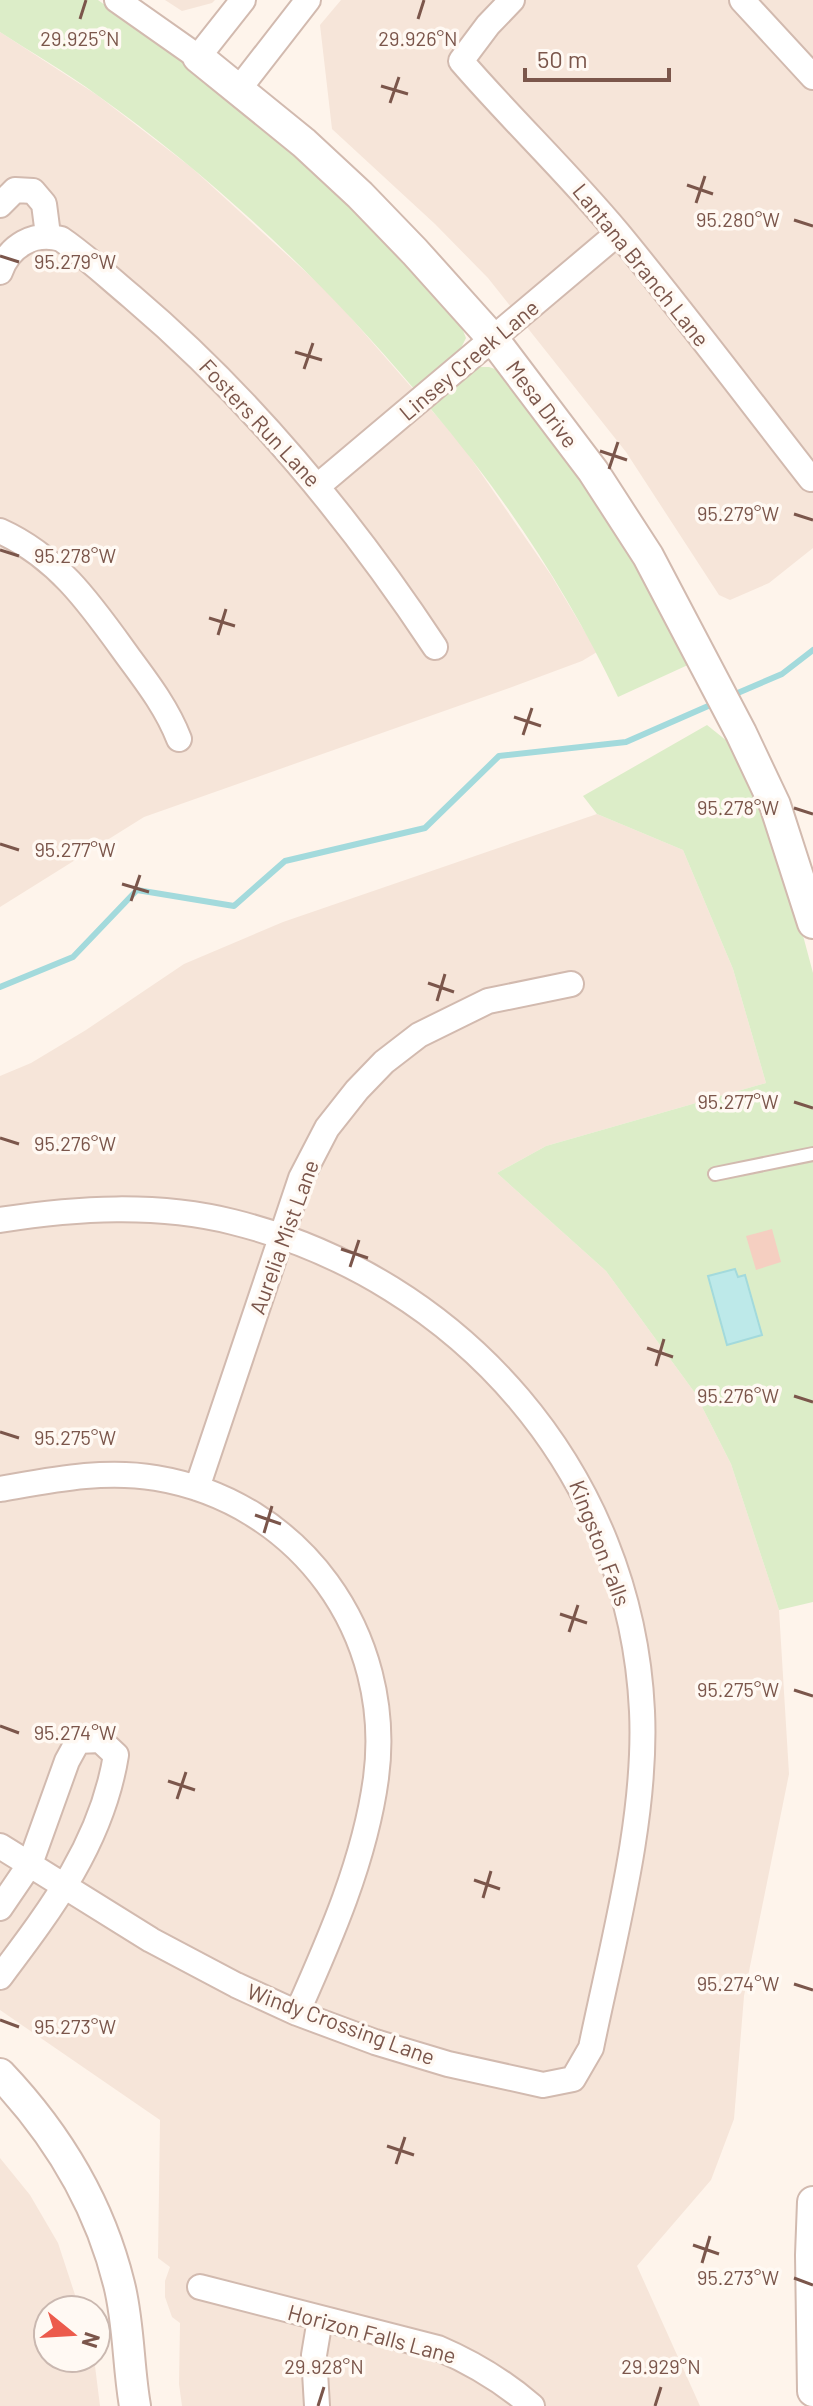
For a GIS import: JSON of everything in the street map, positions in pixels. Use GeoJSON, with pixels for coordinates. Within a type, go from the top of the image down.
{"type":"FeatureCollection","features":[{"type":"Feature","properties":{"kind":"street","name":"Mesa Drive"},"geometry":{"type":"LineString","coordinates":[[117,0],[198,57],[304,143],[360,195],[494,340],[593,471],[648,556],[741,733],[775,805],[813,923]]}},
{"type":"Feature","properties":{"kind":"street"},"geometry":{"type":"LineString","coordinates":[[198,57],[243,0]]}},
{"type":"Feature","properties":{"kind":"street"},"geometry":{"type":"LineString","coordinates":[[238,90],[308,0]]}},
{"type":"Feature","properties":{"kind":"street","name":"Lantana Branch Lane"},"geometry":{"type":"LineString","coordinates":[[512,0],[461,61],[618,233],[811,479]]}},
{"type":"Feature","properties":{"kind":"street"},"geometry":{"type":"LineString","coordinates":[[742,0],[813,77]]}},
{"type":"Feature","properties":{"kind":"street"},"geometry":{"type":"LineString","coordinates":[[0,272],[44,204],[33,191],[7,197]]}},
{"type":"Feature","properties":{"kind":"street","name":"Linsey Creek Lane"},"geometry":{"type":"LineString","coordinates":[[319,485],[618,233]]}},
{"type":"Feature","properties":{"kind":"street","name":"Fosters Run Lane"},"geometry":{"type":"LineString","coordinates":[[22,239],[61,239],[179,337],[222,378],[319,485],[435,647]]}},
{"type":"Feature","properties":{"kind":"street"},"geometry":{"type":"LineString","coordinates":[[0,531],[39,553],[72,583],[162,703],[179,739]]}},
{"type":"Feature","properties":{"kind":"street","name":"Aurelia Mist Lane"},"geometry":{"type":"LineString","coordinates":[[197,1488],[301,1178],[327,1128],[384,1062],[419,1035],[488,1001],[571,984]]}},
{"type":"Feature","properties":{"kind":"street","name":"Kingston Falls"},"geometry":{"type":"LineString","coordinates":[[0,1220],[102,1209],[156,1211],[231,1221],[333,1256],[385,1284],[434,1317],[470,1347],[512,1390],[549,1435],[580,1485],[623,1592],[636,1653],[642,1710],[642,1770],[634,1834],[591,2048],[573,2079]]}},
{"type":"Feature","properties":{"kind":"street"},"geometry":{"type":"LineString","coordinates":[[0,1489],[96,1475],[156,1478],[197,1488],[269,1523],[307,1557],[342,1602],[366,1659],[377,1714],[376,1777],[360,1850],[329,1940],[297,2013]]}},
{"type":"Feature","properties":{"kind":"street"},"geometry":{"type":"LineString","coordinates":[[0,1908],[30,1864],[67,1761],[78,1741],[100,1740],[116,1755],[110,1789],[87,1849],[0,1977]]}},
{"type":"Feature","properties":{"kind":"street","name":"Windy Crossing Lane"},"geometry":{"type":"LineString","coordinates":[[0,1846],[151,1940],[297,2013],[375,2042],[448,2064],[543,2085],[573,2079]]}},
{"type":"Feature","properties":{"kind":"street"},"geometry":{"type":"LineString","coordinates":[[0,2074],[33,2109],[68,2160],[97,2217],[120,2286],[135,2406]]}},
{"type":"Feature","properties":{"kind":"street"},"geometry":{"type":"LineString","coordinates":[[813,2202],[813,2391]]}},
{"type":"Feature","properties":{"kind":"street","name":"Horizon Falls Lane"},"geometry":{"type":"LineString","coordinates":[[200,2287],[438,2348],[472,2363],[507,2384],[532,2406]]}},
{"type":"Feature","properties":{"kind":"street"},"geometry":{"type":"LineString","coordinates":[[317,2406],[314,2355],[320,2319]]}},
{"type":"Feature","properties":{"kind":"lane"},"geometry":{"type":"LineString","coordinates":[[715,1174],[813,1154]]}},
{"type":"Feature","properties":{"kind":"shaded area"},"geometry":{"type":"Polygon","coordinates":[[[165,0],[215,0],[182,11],[165,0]]]}},
{"type":"Feature","properties":{"kind":"shaded area"},"geometry":{"type":"Polygon","coordinates":[[[341,0],[813,0],[813,548],[769,583],[730,600],[719,595],[626,452],[488,278],[435,224],[332,129],[320,25],[341,0]]]}},
{"type":"Feature","properties":{"kind":"shaded area"},"geometry":{"type":"Polygon","coordinates":[[[0,32],[97,95],[192,168],[331,295],[461,444],[551,575],[597,652],[582,661],[512,687],[144,817],[0,907],[0,32]]]}},
{"type":"Feature","properties":{"kind":"shaded area"},"geometry":{"type":"Polygon","coordinates":[[[597,814],[683,850],[733,969],[766,1083],[546,1146],[497,1173],[606,1271],[695,1393],[731,1464],[779,1610],[789,1774],[744,1996],[734,2119],[711,2180],[637,2266],[700,2406],[182,2406],[179,2384],[180,2323],[172,2317],[165,2297],[165,2281],[170,2267],[158,2258],[160,2120],[0,2010],[0,1076],[31,1063],[86,1030],[184,964],[283,922],[597,814]]]}},
{"type":"Feature","properties":{"kind":"shaded area"},"geometry":{"type":"Polygon","coordinates":[[[0,2158],[30,2195],[58,2243],[75,2294],[32,2294],[32,2374],[96,2374],[100,2406],[0,2406],[0,2158]]]}},
{"type":"Feature","properties":{"kind":"green space"},"geometry":{"type":"Polygon","coordinates":[[[0,0],[98,0],[163,47],[257,120],[330,183],[397,250],[460,323],[466,338],[460,350],[415,390],[305,270],[225,196],[141,127],[61,70],[0,32],[0,0]]]}},
{"type":"Feature","properties":{"kind":"green space"},"geometry":{"type":"Polygon","coordinates":[[[479,367],[504,372],[564,451],[625,545],[690,664],[618,697],[578,620],[533,546],[484,475],[430,408],[479,367]]]}},
{"type":"Feature","properties":{"kind":"green space"},"geometry":{"type":"Polygon","coordinates":[[[707,725],[732,745],[793,898],[813,973],[813,1602],[779,1610],[731,1464],[695,1393],[606,1271],[497,1173],[546,1146],[766,1083],[733,969],[683,850],[597,814],[583,796],[707,725]]]}},
{"type":"Feature","properties":{"kind":"water"},"geometry":{"type":"Polygon","coordinates":[[[735,1269],[738,1277],[745,1275],[762,1335],[727,1345],[708,1276],[735,1269]]]}},
{"type":"Feature","properties":{"kind":"building"},"geometry":{"type":"Polygon","coordinates":[[[772,1229],[781,1262],[756,1270],[746,1236],[772,1229]]]}},
{"type":"Feature","properties":{"kind":"waterway"},"geometry":{"type":"LineString","coordinates":[[733,695],[782,674],[813,650]]}},
{"type":"Feature","properties":{"kind":"waterway"},"geometry":{"type":"LineString","coordinates":[[0,987],[73,957],[137,890],[234,906],[285,861],[425,828],[499,756],[626,742],[715,703]]}}]}
